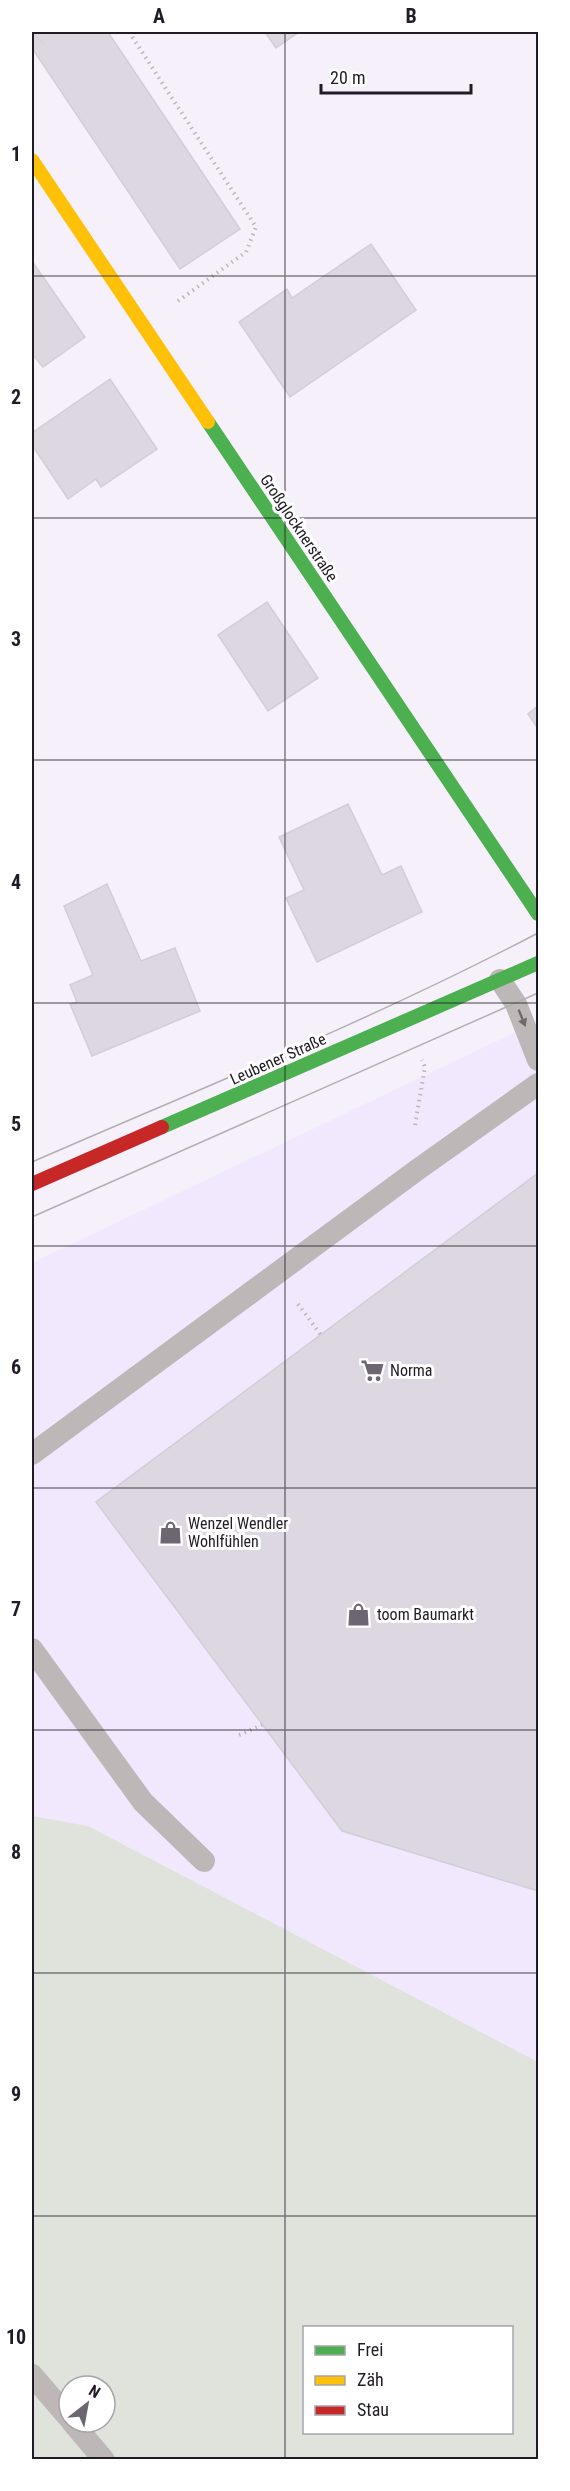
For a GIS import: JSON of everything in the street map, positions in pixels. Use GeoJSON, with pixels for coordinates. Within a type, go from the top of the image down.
{"type":"FeatureCollection","features":[{"type":"Feature","properties":{"kind":"street","name":"Großglocknerstraße"},"geometry":{"type":"LineString","coordinates":[[32,160],[538,914]]}},
{"type":"Feature","properties":{"kind":"street","name":"Leubener Straße"},"geometry":{"type":"LineString","coordinates":[[32,1184],[538,963]]}},
{"type":"Feature","properties":{"kind":"lane"},"geometry":{"type":"LineString","coordinates":[[500,980],[516,1004],[538,1060]]}},
{"type":"Feature","properties":{"kind":"lane"},"geometry":{"type":"LineString","coordinates":[[32,1454],[417,1170],[538,1084]]}},
{"type":"Feature","properties":{"kind":"lane"},"geometry":{"type":"LineString","coordinates":[[32,1649],[143,1802],[204,1861]]}},
{"type":"Feature","properties":{"kind":"lane"},"geometry":{"type":"LineString","coordinates":[[32,2375],[57,2404]]}},
{"type":"Feature","properties":{"kind":"lane"},"geometry":{"type":"LineString","coordinates":[[82,2434],[104,2460]]}},
{"type":"Feature","properties":{"kind":"path"},"geometry":{"type":"LineString","coordinates":[[129,32],[256,227],[246,252],[143,326]]}},
{"type":"Feature","properties":{"kind":"path"},"geometry":{"type":"LineString","coordinates":[[417,1170],[411,1148],[425,1067]]}},
{"type":"Feature","properties":{"kind":"path"},"geometry":{"type":"LineString","coordinates":[[239,1735],[262,1725]]}},
{"type":"Feature","properties":{"kind":"shaded area"},"geometry":{"type":"Polygon","coordinates":[[[538,1019],[538,2062],[88,1826],[32,1816],[32,1263],[526,1027],[538,1019]]]}},
{"type":"Feature","properties":{"kind":"shaded area"},"geometry":{"type":"Polygon","coordinates":[[[32,1816],[88,1826],[538,2062],[538,2459],[32,2459],[32,1816]]]}},
{"type":"Feature","properties":{"kind":"building"},"geometry":{"type":"Polygon","coordinates":[[[32,32],[108,32],[240,229],[180,269],[32,48],[32,32]]]}},
{"type":"Feature","properties":{"kind":"building"},"geometry":{"type":"Polygon","coordinates":[[[265,32],[299,32],[276,48],[265,32]]]}},
{"type":"Feature","properties":{"kind":"building"},"geometry":{"type":"Polygon","coordinates":[[[371,244],[416,310],[290,397],[239,322],[287,289],[292,298],[371,244]]]}},
{"type":"Feature","properties":{"kind":"building"},"geometry":{"type":"Polygon","coordinates":[[[34,264],[85,337],[43,367],[34,356],[32,358],[32,266],[34,264]]]}},
{"type":"Feature","properties":{"kind":"building"},"geometry":{"type":"Polygon","coordinates":[[[110,379],[157,449],[101,487],[96,479],[68,499],[32,445],[32,433],[110,379]]]}},
{"type":"Feature","properties":{"kind":"building"},"geometry":{"type":"Polygon","coordinates":[[[267,602],[318,678],[268,711],[218,635],[267,602]]]}},
{"type":"Feature","properties":{"kind":"building"},"geometry":{"type":"Polygon","coordinates":[[[538,706],[538,729],[528,714],[538,706]]]}},
{"type":"Feature","properties":{"kind":"building"},"geometry":{"type":"Polygon","coordinates":[[[348,804],[382,875],[401,866],[422,912],[317,962],[286,898],[304,890],[279,837],[348,804]]]}},
{"type":"Feature","properties":{"kind":"building"},"geometry":{"type":"Polygon","coordinates":[[[107,884],[141,961],[175,948],[200,1011],[92,1056],[70,1004],[77,1002],[70,985],[93,975],[64,906],[107,884]]]}},
{"type":"Feature","properties":{"kind":"building","name":"toom Baumarkt"},"geometry":{"type":"Polygon","coordinates":[[[538,1173],[538,1891],[342,1831],[96,1502],[538,1173]]]}},
{"type":"Feature","properties":{"kind":"tram line"},"geometry":{"type":"LineString","coordinates":[[32,1162],[351,1024],[538,933]]}},
{"type":"Feature","properties":{"kind":"tram line"},"geometry":{"type":"LineString","coordinates":[[32,1217],[538,993]]}},
{"type":"Feature","properties":{"kind":"traffic: fast"},"geometry":{"type":"LineString","coordinates":[[208,422],[538,914]]}},
{"type":"Feature","properties":{"kind":"traffic: fast"},"geometry":{"type":"LineString","coordinates":[[162,1127],[538,963]]}},
{"type":"Feature","properties":{"kind":"traffic: slow"},"geometry":{"type":"LineString","coordinates":[[32,160],[208,422]]}},
{"type":"Feature","properties":{"kind":"traffic: jam"},"geometry":{"type":"LineString","coordinates":[[32,1184],[162,1127]]}},
{"type":"Feature","properties":{"kind":"place","name":"Norma"},"geometry":{"type":"Point","coordinates":[372,1370]}},
{"type":"Feature","properties":{"kind":"place","name":"Wenzel Wendler Wohlfühlen"},"geometry":{"type":"Point","coordinates":[170,1532]}},
{"type":"Feature","properties":{"kind":"place","name":"toom Baumarkt"},"geometry":{"type":"Point","coordinates":[359,1614]}}]}
